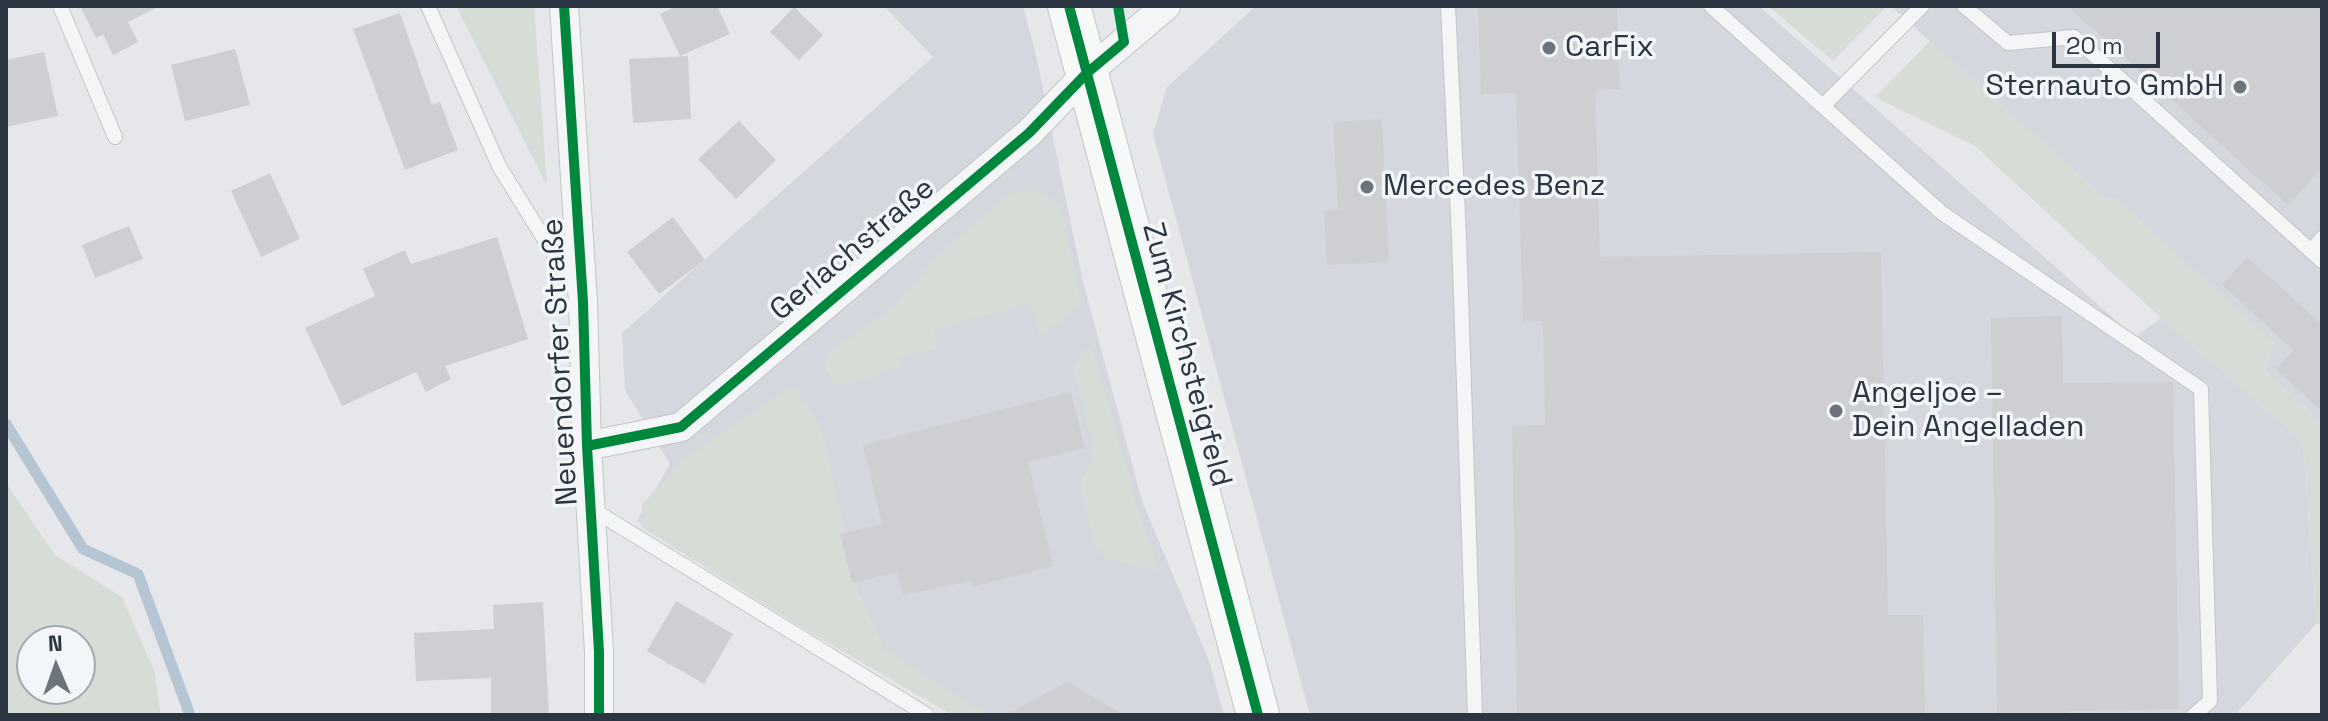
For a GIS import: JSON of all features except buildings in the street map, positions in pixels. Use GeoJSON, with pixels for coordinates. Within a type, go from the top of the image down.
{"type":"FeatureCollection","features":[{"type":"Feature","properties":{"kind":"street","name":"Neuendorfer Straße"},"geometry":{"type":"LineString","coordinates":[[564,6],[583,302],[587,446],[599,652],[599,715]]}},
{"type":"Feature","properties":{"kind":"street","name":"Zum Kirchsteigfeld"},"geometry":{"type":"LineString","coordinates":[[1069,6],[1258,715]]}},
{"type":"Feature","properties":{"kind":"street","name":"Gerlachstraße"},"geometry":{"type":"LineString","coordinates":[[587,446],[681,427],[1029,133],[1087,73],[1166,6]]}},
{"type":"Feature","properties":{"kind":"lane"},"geometry":{"type":"LineString","coordinates":[[60,6],[115,137]]}},
{"type":"Feature","properties":{"kind":"lane"},"geometry":{"type":"LineString","coordinates":[[428,6],[499,166],[583,302]]}},
{"type":"Feature","properties":{"kind":"lane"},"geometry":{"type":"LineString","coordinates":[[1448,6],[1475,715]]}},
{"type":"Feature","properties":{"kind":"lane"},"geometry":{"type":"LineString","coordinates":[[1711,6],[1942,213],[2201,389],[2210,701],[2194,715]]}},
{"type":"Feature","properties":{"kind":"lane"},"geometry":{"type":"LineString","coordinates":[[1823,106],[1922,6]]}},
{"type":"Feature","properties":{"kind":"lane"},"geometry":{"type":"LineString","coordinates":[[1964,6],[2008,43],[2074,37],[2317,256],[2322,238]]}},
{"type":"Feature","properties":{"kind":"lane"},"geometry":{"type":"LineString","coordinates":[[592,509],[927,715]]}},
{"type":"Feature","properties":{"kind":"shaded area"},"geometry":{"type":"Polygon","coordinates":[[[456,6],[534,6],[547,186],[456,6]]]}},
{"type":"Feature","properties":{"kind":"shaded area"},"geometry":{"type":"Polygon","coordinates":[[[884,6],[1023,6],[1083,282],[1142,501],[1209,661],[1224,715],[961,715],[637,521],[670,464],[625,390],[622,333],[933,57],[884,6]]]}},
{"type":"Feature","properties":{"kind":"shaded area"},"geometry":{"type":"Polygon","coordinates":[[[1256,6],[1759,6],[2135,337],[2161,318],[2303,442],[2316,624],[2235,715],[1310,715],[1153,134],[1167,87],[1256,6]]]}},
{"type":"Feature","properties":{"kind":"shaded area"},"geometry":{"type":"Polygon","coordinates":[[[1768,6],[1887,6],[1833,61],[1768,6]]]}},
{"type":"Feature","properties":{"kind":"shaded area"},"geometry":{"type":"Polygon","coordinates":[[[1891,6],[2322,6],[2322,424],[2266,372],[2273,343],[2115,198],[2105,199],[1891,6]]]}},
{"type":"Feature","properties":{"kind":"shaded area"},"geometry":{"type":"Polygon","coordinates":[[[1930,41],[2105,199],[2115,198],[2274,343],[2266,372],[2322,424],[2322,624],[2316,624],[2303,442],[2161,318],[1975,146],[1875,97],[1930,41]]]}},
{"type":"Feature","properties":{"kind":"shaded area"},"geometry":{"type":"Polygon","coordinates":[[[1041,190],[1061,207],[1081,301],[1062,321],[1040,335],[1030,303],[934,330],[937,348],[900,358],[902,366],[852,382],[834,383],[824,366],[828,353],[892,308],[939,254],[1013,191],[1041,190]]]}},
{"type":"Feature","properties":{"kind":"shaded area"},"geometry":{"type":"Polygon","coordinates":[[[1092,346],[1136,503],[1159,570],[1105,559],[1093,541],[1080,484],[1090,463],[1093,445],[1073,370],[1080,354],[1092,346]]]}},
{"type":"Feature","properties":{"kind":"shaded area"},"geometry":{"type":"Polygon","coordinates":[[[793,385],[821,426],[858,591],[884,649],[987,715],[952,715],[794,623],[641,527],[642,504],[684,459],[793,385]]]}},
{"type":"Feature","properties":{"kind":"shaded area"},"geometry":{"type":"Polygon","coordinates":[[[6,483],[55,555],[122,597],[154,670],[161,715],[6,715],[6,483]]]}},
{"type":"Feature","properties":{"kind":"waterway"},"geometry":{"type":"LineString","coordinates":[[6,424],[83,549],[138,574],[190,715]]}},
{"type":"Feature","properties":{"kind":"cycle path"},"geometry":{"type":"LineString","coordinates":[[564,6],[583,302],[587,446],[599,652],[599,715]]}},
{"type":"Feature","properties":{"kind":"cycle path"},"geometry":{"type":"LineString","coordinates":[[1069,6],[1258,715]]}},
{"type":"Feature","properties":{"kind":"cycle path"},"geometry":{"type":"LineString","coordinates":[[587,446],[681,427],[1029,133],[1087,73],[1124,42],[1118,6]]}},
{"type":"Feature","properties":{"kind":"place","name":"CarFix"},"geometry":{"type":"Point","coordinates":[1549,48]}},
{"type":"Feature","properties":{"kind":"place","name":"Sternauto GmbH"},"geometry":{"type":"Point","coordinates":[2240,87]}},
{"type":"Feature","properties":{"kind":"place","name":"Mercedes Benz"},"geometry":{"type":"Point","coordinates":[1367,187]}},
{"type":"Feature","properties":{"kind":"place","name":"Angeljoe – Dein Angelladen"},"geometry":{"type":"Point","coordinates":[1836,411]}}]}
